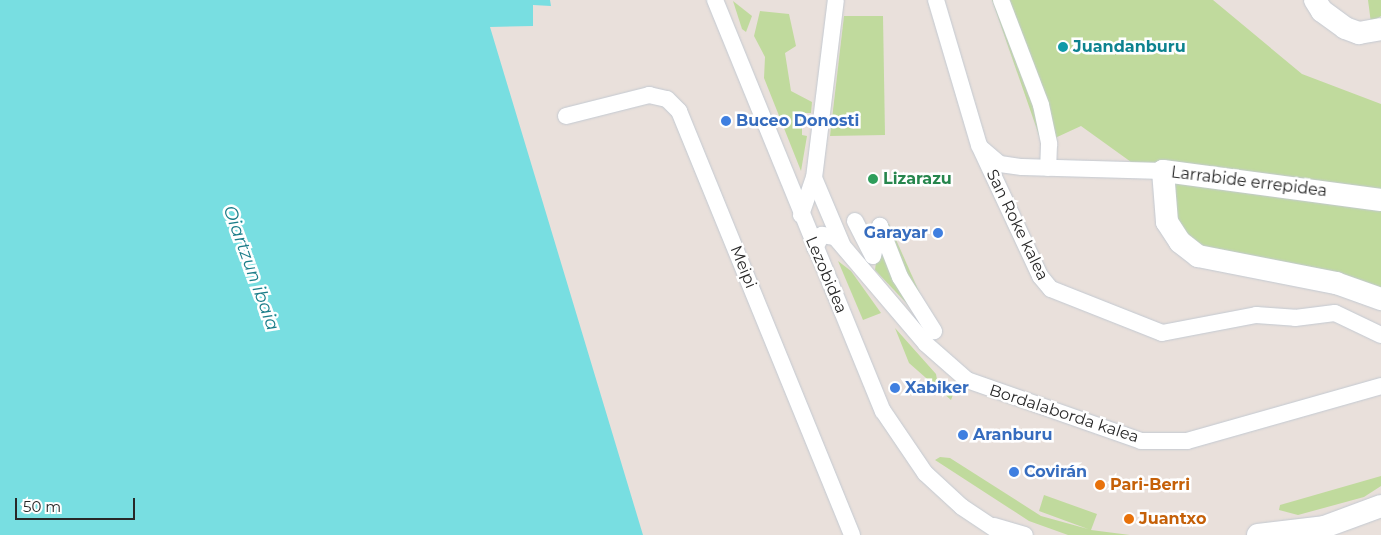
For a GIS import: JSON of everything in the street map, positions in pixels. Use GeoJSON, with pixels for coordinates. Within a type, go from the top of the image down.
{"type":"FeatureCollection","features":[{"type":"Feature","properties":{"kind":"street","name":"Lezobidea"},"geometry":{"type":"LineString","coordinates":[[715,0],[801,215],[895,433],[925,473],[982,521],[1004,535]]}},
{"type":"Feature","properties":{"kind":"street"},"geometry":{"type":"LineString","coordinates":[[801,215],[814,178],[836,0]]}},
{"type":"Feature","properties":{"kind":"street","name":"San Roke kalea"},"geometry":{"type":"LineString","coordinates":[[936,0],[979,145],[1040,276],[1066,298],[1168,334],[1256,315],[1295,318],[1335,313],[1381,335]]}},
{"type":"Feature","properties":{"kind":"street"},"geometry":{"type":"LineString","coordinates":[[1001,0],[1041,105],[1049,144],[1048,168]]}},
{"type":"Feature","properties":{"kind":"street"},"geometry":{"type":"LineString","coordinates":[[1315,0],[1322,11],[1346,28],[1359,33],[1381,30]]}},
{"type":"Feature","properties":{"kind":"street","name":"Meipi"},"geometry":{"type":"LineString","coordinates":[[566,116],[649,96],[661,96],[676,106],[852,535]]}},
{"type":"Feature","properties":{"kind":"street"},"geometry":{"type":"LineString","coordinates":[[979,145],[1000,164],[1048,168],[1163,171]]}},
{"type":"Feature","properties":{"kind":"street","name":"Larrabide errepidea"},"geometry":{"type":"LineString","coordinates":[[1381,200],[1163,171],[1165,216],[1180,242],[1208,260],[1336,283],[1381,299]]}},
{"type":"Feature","properties":{"kind":"street"},"geometry":{"type":"LineString","coordinates":[[788,182],[802,189],[814,178]]}},
{"type":"Feature","properties":{"kind":"street"},"geometry":{"type":"LineString","coordinates":[[814,178],[843,246]]}},
{"type":"Feature","properties":{"kind":"street"},"geometry":{"type":"LineString","coordinates":[[855,221],[873,256]]}},
{"type":"Feature","properties":{"kind":"street"},"geometry":{"type":"LineString","coordinates":[[869,275],[880,226],[900,277],[934,331]]}},
{"type":"Feature","properties":{"kind":"street","name":"Bordalaborda kalea"},"geometry":{"type":"LineString","coordinates":[[815,248],[818,237],[827,234],[843,246],[926,344],[967,380],[1141,441],[1187,441],[1381,386]]}},
{"type":"Feature","properties":{"kind":"street"},"geometry":{"type":"LineString","coordinates":[[1258,535],[1318,531],[1381,506]]}},
{"type":"Feature","properties":{"kind":"street","name":"Lezobidea"},"geometry":{"type":"LineString","coordinates":[[982,521],[1025,535]]}},
{"type":"Feature","properties":{"kind":"green space"},"geometry":{"type":"Polygon","coordinates":[[[992,0],[1213,0],[1302,74],[1381,104],[1381,299],[1218,262],[1173,234],[1163,185],[1081,126],[1042,144],[992,0]]]}},
{"type":"Feature","properties":{"kind":"green space"},"geometry":{"type":"Polygon","coordinates":[[[1368,0],[1381,0],[1381,16],[1371,23],[1368,0]]]}},
{"type":"Feature","properties":{"kind":"green space"},"geometry":{"type":"Polygon","coordinates":[[[733,1],[752,16],[746,32],[742,29],[733,1]]]}},
{"type":"Feature","properties":{"kind":"green space"},"geometry":{"type":"Polygon","coordinates":[[[760,11],[789,14],[796,46],[785,53],[791,91],[812,102],[811,113],[805,113],[802,123],[802,135],[807,136],[801,171],[764,78],[765,57],[754,36],[760,11]]]}},
{"type":"Feature","properties":{"kind":"green space"},"geometry":{"type":"Polygon","coordinates":[[[844,16],[883,16],[885,135],[830,136],[844,16]]]}},
{"type":"Feature","properties":{"kind":"green space"},"geometry":{"type":"Polygon","coordinates":[[[885,224],[889,224],[929,314],[919,302],[885,224]]]}},
{"type":"Feature","properties":{"kind":"green space"},"geometry":{"type":"Polygon","coordinates":[[[880,232],[912,309],[875,270],[880,232]]]}},
{"type":"Feature","properties":{"kind":"green space"},"geometry":{"type":"Polygon","coordinates":[[[838,261],[851,271],[881,313],[863,320],[838,261]]]}},
{"type":"Feature","properties":{"kind":"green space"},"geometry":{"type":"Polygon","coordinates":[[[895,328],[936,374],[938,385],[954,392],[951,400],[909,363],[895,328]]]}},
{"type":"Feature","properties":{"kind":"green space"},"geometry":{"type":"Polygon","coordinates":[[[940,457],[950,458],[1041,516],[1088,529],[1039,511],[1044,495],[1097,514],[1091,530],[1130,535],[1068,535],[1029,521],[935,460],[940,457]]]}},
{"type":"Feature","properties":{"kind":"green space"},"geometry":{"type":"Polygon","coordinates":[[[1381,476],[1381,486],[1364,497],[1298,515],[1279,510],[1280,505],[1381,476]]]}},
{"type":"Feature","properties":{"kind":"water","name":"Oiartzun ibaia"},"geometry":{"type":"Polygon","coordinates":[[[0,0],[550,0],[551,6],[533,5],[533,26],[490,27],[643,535],[0,535],[0,0]]]}},
{"type":"Feature","properties":{"kind":"place","name":"Juandanburu"},"geometry":{"type":"Point","coordinates":[1063,47]}},
{"type":"Feature","properties":{"kind":"place","name":"Buceo Donosti"},"geometry":{"type":"Point","coordinates":[726,121]}},
{"type":"Feature","properties":{"kind":"place","name":"Lizarazu"},"geometry":{"type":"Point","coordinates":[873,179]}},
{"type":"Feature","properties":{"kind":"place","name":"Garayar"},"geometry":{"type":"Point","coordinates":[938,233]}},
{"type":"Feature","properties":{"kind":"place","name":"Xabiker"},"geometry":{"type":"Point","coordinates":[895,388]}},
{"type":"Feature","properties":{"kind":"place","name":"Aranburu"},"geometry":{"type":"Point","coordinates":[963,435]}},
{"type":"Feature","properties":{"kind":"place","name":"Covirán"},"geometry":{"type":"Point","coordinates":[1014,472]}},
{"type":"Feature","properties":{"kind":"place","name":"Pari-Berri"},"geometry":{"type":"Point","coordinates":[1100,485]}},
{"type":"Feature","properties":{"kind":"place","name":"Juantxo"},"geometry":{"type":"Point","coordinates":[1129,519]}}]}
